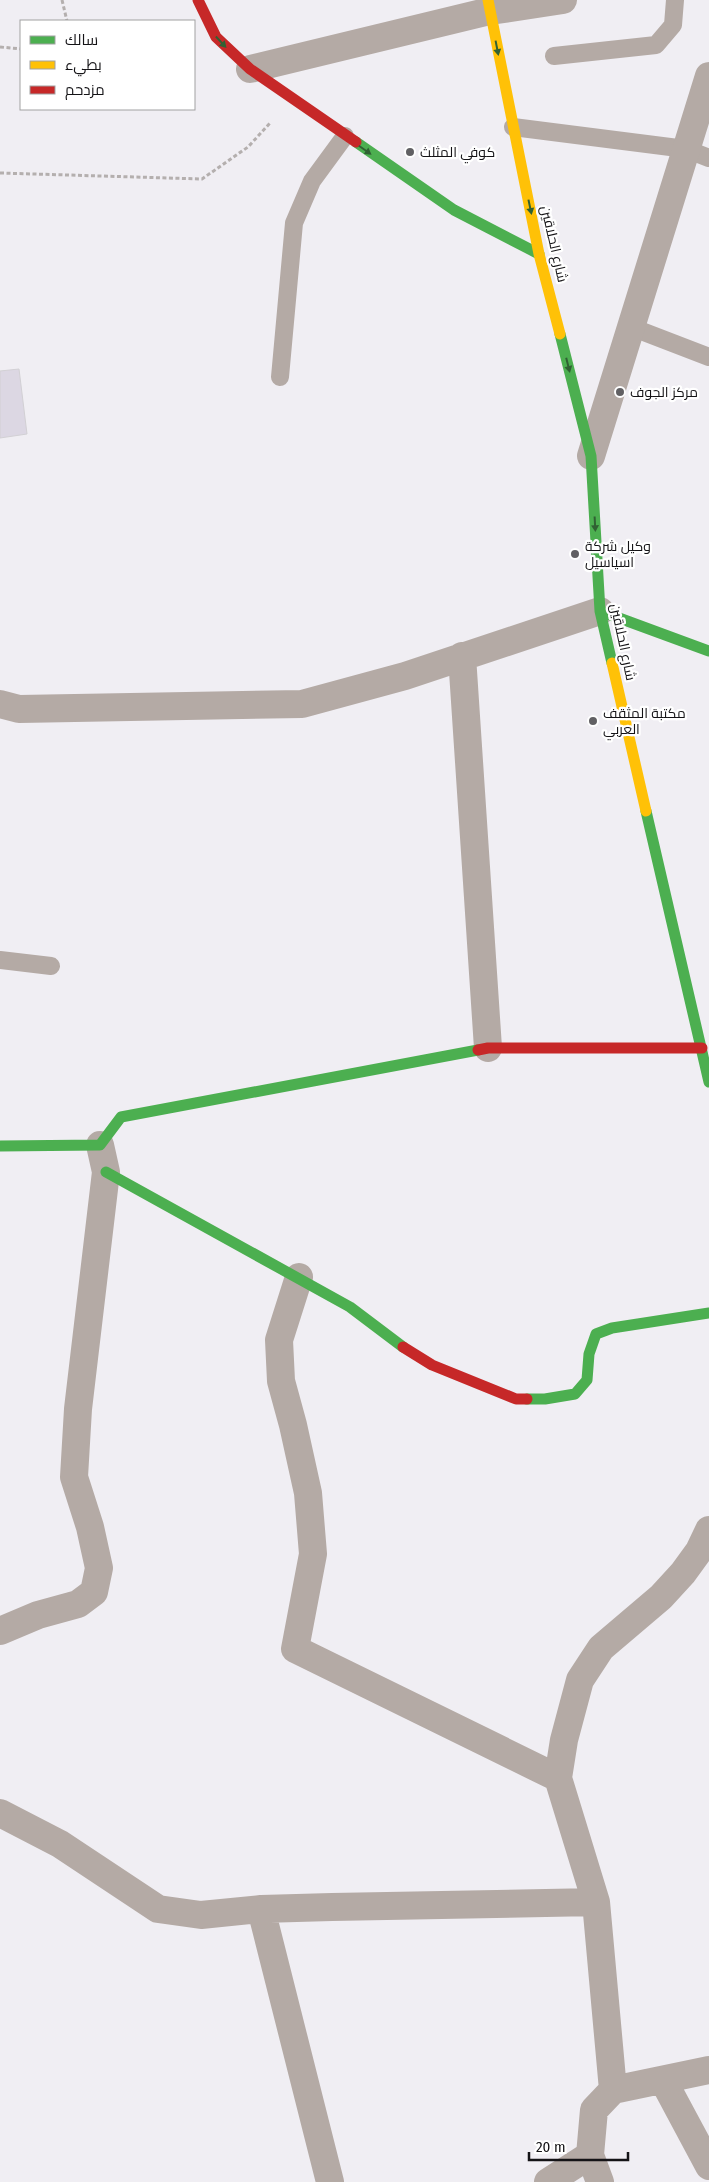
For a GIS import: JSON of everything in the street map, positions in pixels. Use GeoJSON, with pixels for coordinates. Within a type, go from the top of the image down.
{"type":"FeatureCollection","features":[{"type":"Feature","properties":{"kind":"street"},"geometry":{"type":"LineString","coordinates":[[198,0],[216,37],[250,69],[454,210],[539,254]]}},
{"type":"Feature","properties":{"kind":"street"},"geometry":{"type":"LineString","coordinates":[[250,69],[489,5],[563,0]]}},
{"type":"Feature","properties":{"kind":"street","name":"شارع الحلاقين"},"geometry":{"type":"LineString","coordinates":[[489,5],[539,254],[591,456],[600,610],[709,1082]]}},
{"type":"Feature","properties":{"kind":"street"},"geometry":{"type":"LineString","coordinates":[[591,456],[631,327],[698,154],[709,76]]}},
{"type":"Feature","properties":{"kind":"street"},"geometry":{"type":"LineString","coordinates":[[0,704],[19,709],[302,704],[404,676],[600,610],[709,651]]}},
{"type":"Feature","properties":{"kind":"street"},"geometry":{"type":"LineString","coordinates":[[462,656],[488,1048]]}},
{"type":"Feature","properties":{"kind":"street"},"geometry":{"type":"LineString","coordinates":[[0,1631],[38,1616],[78,1604],[94,1592],[99,1568],[90,1527],[74,1477],[78,1409],[106,1172],[100,1145],[121,1117],[488,1048],[702,1048]]}},
{"type":"Feature","properties":{"kind":"street"},"geometry":{"type":"LineString","coordinates":[[0,1146],[100,1145]]}},
{"type":"Feature","properties":{"kind":"street"},"geometry":{"type":"LineString","coordinates":[[106,1172],[299,1277],[350,1307],[397,1343],[432,1365],[516,1399],[545,1399],[575,1394],[587,1380],[589,1354],[596,1334],[612,1328],[709,1312]]}},
{"type":"Feature","properties":{"kind":"street"},"geometry":{"type":"LineString","coordinates":[[299,1277],[279,1340],[281,1381],[308,1493],[313,1554],[295,1649],[558,1778]]}},
{"type":"Feature","properties":{"kind":"street"},"geometry":{"type":"LineString","coordinates":[[613,2090],[596,1902],[558,1778],[571,1710],[580,1680],[602,1648],[661,1597],[683,1573],[700,1551],[709,1530]]}},
{"type":"Feature","properties":{"kind":"street"},"geometry":{"type":"LineString","coordinates":[[0,1813],[60,1844],[158,1909],[201,1915],[261,1909],[596,1902]]}},
{"type":"Feature","properties":{"kind":"street"},"geometry":{"type":"LineString","coordinates":[[261,1909],[330,2182]]}},
{"type":"Feature","properties":{"kind":"street"},"geometry":{"type":"LineString","coordinates":[[600,2182],[590,2155],[594,2110],[613,2090],[709,2070]]}},
{"type":"Feature","properties":{"kind":"street"},"geometry":{"type":"LineString","coordinates":[[664,2080],[709,2166]]}},
{"type":"Feature","properties":{"kind":"street"},"geometry":{"type":"LineString","coordinates":[[548,2182],[590,2155]]}},
{"type":"Feature","properties":{"kind":"lane"},"geometry":{"type":"LineString","coordinates":[[554,56],[656,46],[673,25],[675,0]]}},
{"type":"Feature","properties":{"kind":"lane"},"geometry":{"type":"LineString","coordinates":[[513,127],[698,154]]}},
{"type":"Feature","properties":{"kind":"lane"},"geometry":{"type":"LineString","coordinates":[[280,377],[294,223],[312,181],[345,136]]}},
{"type":"Feature","properties":{"kind":"lane"},"geometry":{"type":"LineString","coordinates":[[631,327],[709,357]]}},
{"type":"Feature","properties":{"kind":"lane"},"geometry":{"type":"LineString","coordinates":[[0,960],[51,966]]}},
{"type":"Feature","properties":{"kind":"path"},"geometry":{"type":"LineString","coordinates":[[62,0],[67,20]]}},
{"type":"Feature","properties":{"kind":"path"},"geometry":{"type":"LineString","coordinates":[[0,48],[20,49]]}},
{"type":"Feature","properties":{"kind":"path"},"geometry":{"type":"LineString","coordinates":[[0,173],[202,179],[248,147],[292,99]]}},
{"type":"Feature","properties":{"kind":"building"},"geometry":{"type":"Polygon","coordinates":[[[19,369],[27,434],[0,438],[0,371],[19,369]]]}},
{"type":"Feature","properties":{"kind":"traffic: fast"},"geometry":{"type":"LineString","coordinates":[[356,142],[454,210],[539,254]]}},
{"type":"Feature","properties":{"kind":"traffic: fast"},"geometry":{"type":"LineString","coordinates":[[560,334],[591,456],[600,611],[612,663]]}},
{"type":"Feature","properties":{"kind":"traffic: fast"},"geometry":{"type":"LineString","coordinates":[[600,611],[709,651]]}},
{"type":"Feature","properties":{"kind":"traffic: fast"},"geometry":{"type":"LineString","coordinates":[[646,811],[709,1082]]}},
{"type":"Feature","properties":{"kind":"traffic: fast"},"geometry":{"type":"LineString","coordinates":[[0,1146],[100,1145],[121,1117],[478,1050]]}},
{"type":"Feature","properties":{"kind":"traffic: fast"},"geometry":{"type":"LineString","coordinates":[[106,1172],[350,1307],[403,1347]]}},
{"type":"Feature","properties":{"kind":"traffic: fast"},"geometry":{"type":"LineString","coordinates":[[527,1399],[545,1399],[575,1394],[587,1380],[589,1354],[596,1334],[612,1328],[709,1313]]}},
{"type":"Feature","properties":{"kind":"traffic: slow"},"geometry":{"type":"LineString","coordinates":[[488,0],[539,254],[560,334]]}},
{"type":"Feature","properties":{"kind":"traffic: slow"},"geometry":{"type":"LineString","coordinates":[[612,663],[646,811]]}},
{"type":"Feature","properties":{"kind":"traffic: jam"},"geometry":{"type":"LineString","coordinates":[[198,0],[216,37],[250,69],[356,142]]}},
{"type":"Feature","properties":{"kind":"traffic: jam"},"geometry":{"type":"LineString","coordinates":[[478,1050],[488,1048],[702,1048]]}},
{"type":"Feature","properties":{"kind":"traffic: jam"},"geometry":{"type":"LineString","coordinates":[[403,1347],[432,1365],[516,1399],[527,1399]]}},
{"type":"Feature","properties":{"kind":"place","name":"كوفي المثلث"},"geometry":{"type":"Point","coordinates":[410,152]}},
{"type":"Feature","properties":{"kind":"place","name":"مركز الجوف"},"geometry":{"type":"Point","coordinates":[620,392]}},
{"type":"Feature","properties":{"kind":"place","name":"وكيل شركة اسياسيل"},"geometry":{"type":"Point","coordinates":[575,554]}},
{"type":"Feature","properties":{"kind":"place","name":"مكتبة المثقف العربي"},"geometry":{"type":"Point","coordinates":[593,721]}}]}
